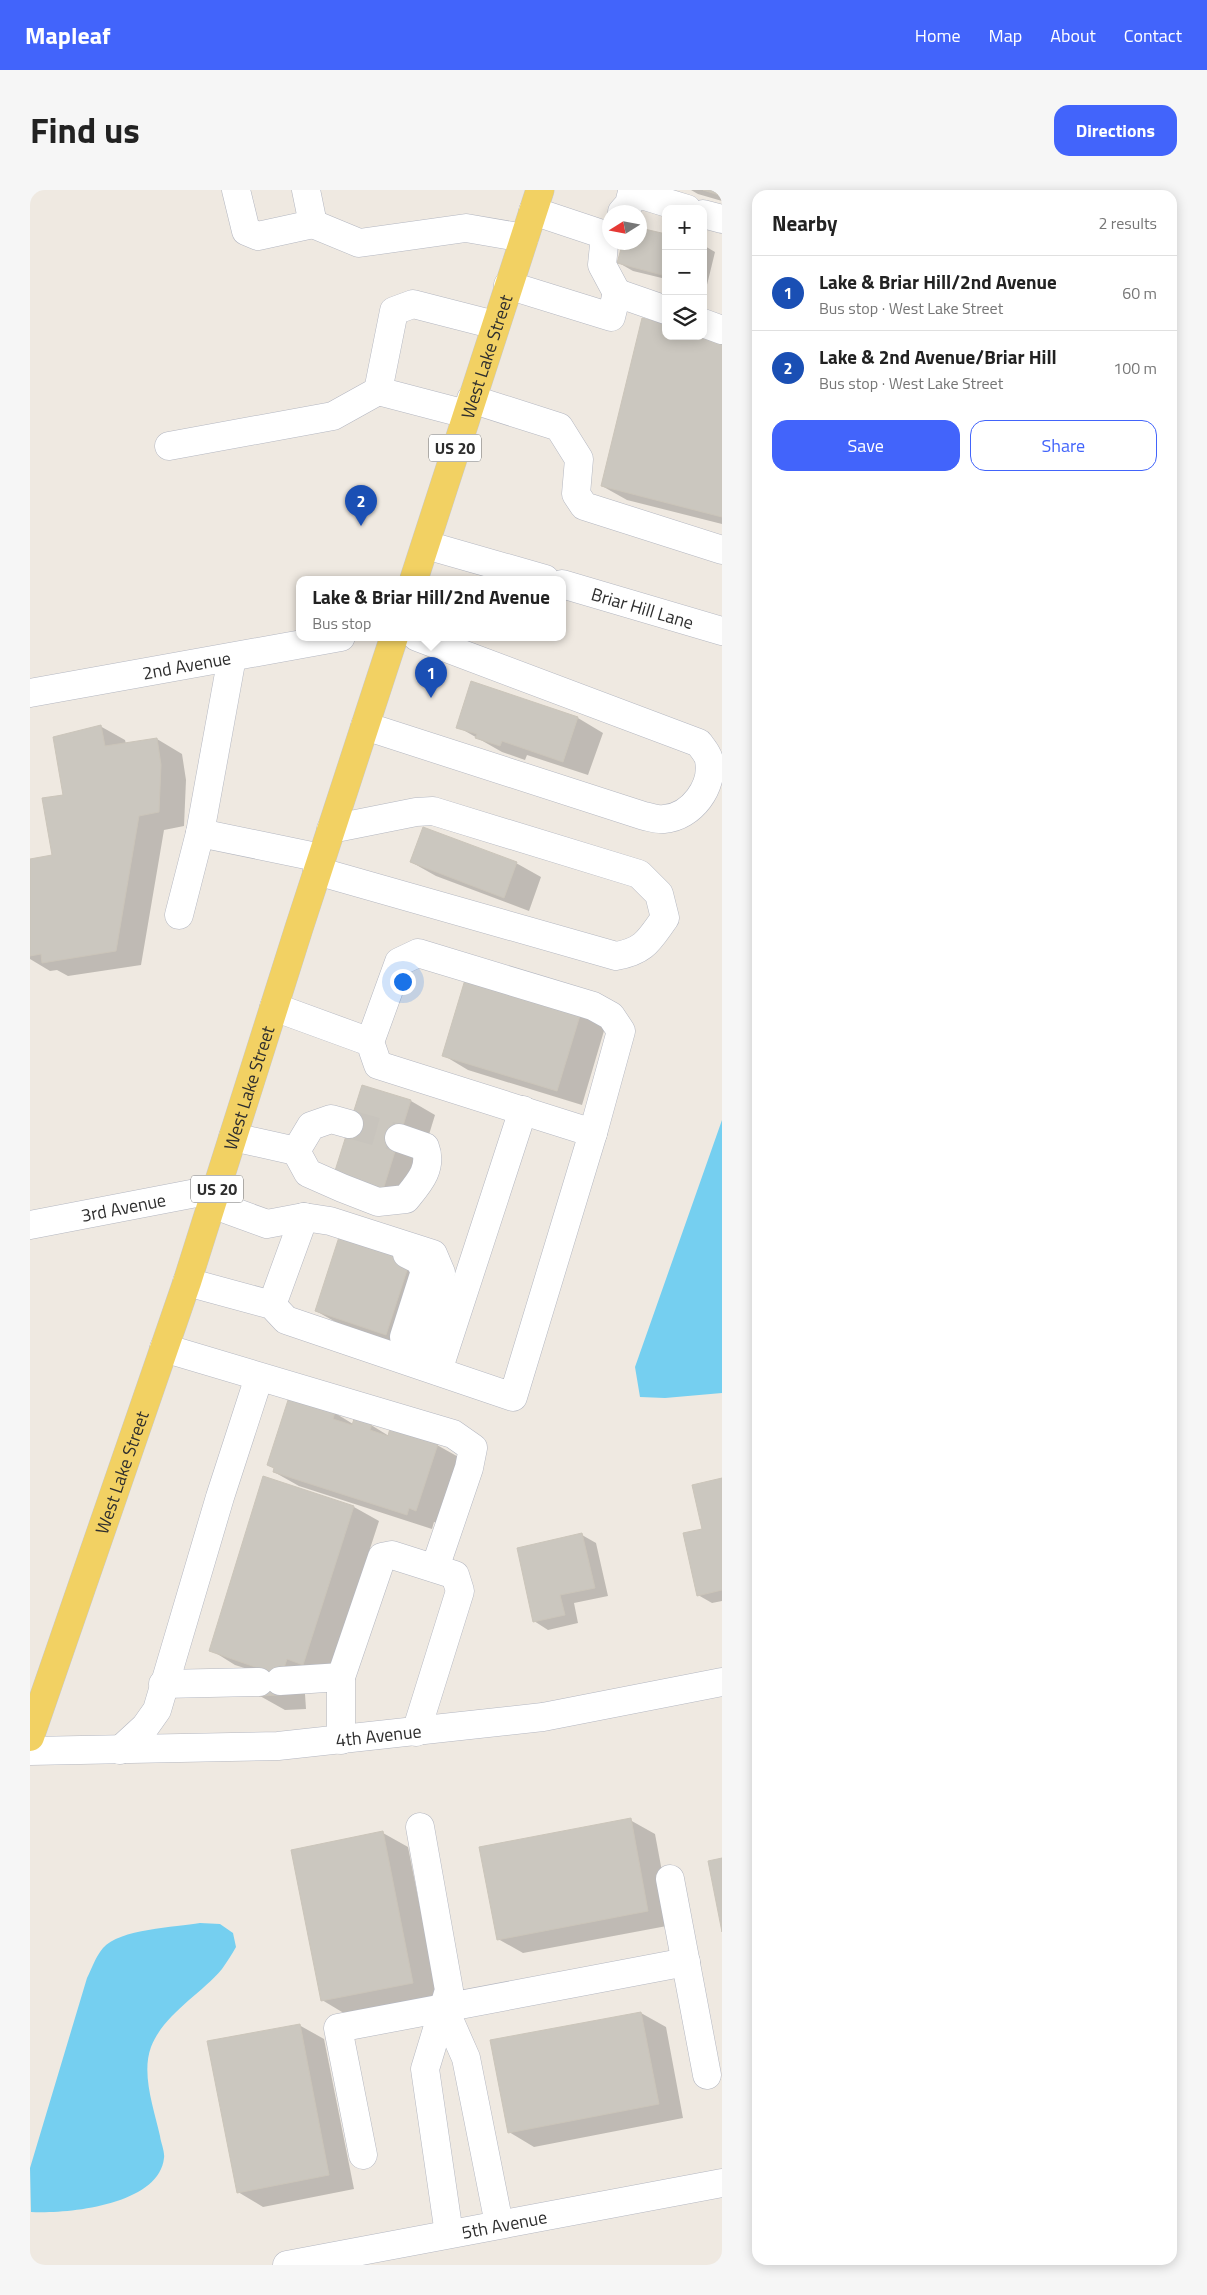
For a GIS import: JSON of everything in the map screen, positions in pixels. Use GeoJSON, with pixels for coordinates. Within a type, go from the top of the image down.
{"type":"FeatureCollection","features":[{"type":"Feature","properties":{"kind":"main road","name":"West Lake Street"},"geometry":{"type":"LineString","coordinates":[[415,576],[468,406],[536,200]]}},
{"type":"Feature","properties":{"kind":"main road","name":"West Lake Street"},"geometry":{"type":"LineString","coordinates":[[30,1737],[187,1282],[319,865],[393,641]]}},
{"type":"Feature","properties":{"kind":"street"},"geometry":{"type":"LineString","coordinates":[[236,190],[246,231],[258,236],[313,224],[359,243],[466,228],[524,238]]}},
{"type":"Feature","properties":{"kind":"street"},"geometry":{"type":"LineString","coordinates":[[306,190],[313,224]]}},
{"type":"Feature","properties":{"kind":"street"},"geometry":{"type":"LineString","coordinates":[[629,198],[666,205]]}},
{"type":"Feature","properties":{"kind":"street"},"geometry":{"type":"LineString","coordinates":[[536,200],[602,231]]}},
{"type":"Feature","properties":{"kind":"street"},"geometry":{"type":"LineString","coordinates":[[707,215],[722,219]]}},
{"type":"Feature","properties":{"kind":"street"},"geometry":{"type":"LineString","coordinates":[[604,250],[602,265],[618,293],[662,309]]}},
{"type":"Feature","properties":{"kind":"street"},"geometry":{"type":"LineString","coordinates":[[508,286],[611,317],[618,293]]}},
{"type":"Feature","properties":{"kind":"street"},"geometry":{"type":"LineString","coordinates":[[378,391],[394,311],[414,304],[495,325]]}},
{"type":"Feature","properties":{"kind":"street"},"geometry":{"type":"LineString","coordinates":[[707,324],[722,330]]}},
{"type":"Feature","properties":{"kind":"street"},"geometry":{"type":"LineString","coordinates":[[169,446],[333,416],[378,391],[468,406],[560,427],[579,459],[576,494],[584,506],[722,550]]}},
{"type":"Feature","properties":{"kind":"street"},"geometry":{"type":"LineString","coordinates":[[426,545],[534,576]]}},
{"type":"Feature","properties":{"kind":"street","name":"Briar Hill Lane"},"geometry":{"type":"LineString","coordinates":[[566,585],[722,631]]}},
{"type":"Feature","properties":{"kind":"street","name":"2nd Avenue"},"geometry":{"type":"LineString","coordinates":[[30,693],[319,641]]}},
{"type":"Feature","properties":{"kind":"street"},"geometry":{"type":"LineString","coordinates":[[365,726],[644,816],[664,819],[679,814],[697,803],[710,776],[709,758],[699,743],[428,641]]}},
{"type":"Feature","properties":{"kind":"street"},"geometry":{"type":"LineString","coordinates":[[179,915],[200,833],[232,656]]}},
{"type":"Feature","properties":{"kind":"street"},"geometry":{"type":"LineString","coordinates":[[200,833],[319,865],[616,956],[635,953],[650,940],[665,918],[659,894],[639,874],[433,811],[416,812],[331,829]]}},
{"type":"Feature","properties":{"kind":"street"},"geometry":{"type":"LineString","coordinates":[[187,1282],[272,1305],[286,1320],[512,1397],[593,1132],[621,1031],[611,1016],[593,1006],[418,953],[399,962],[370,1042],[378,1065],[593,1132]]}},
{"type":"Feature","properties":{"kind":"street"},"geometry":{"type":"LineString","coordinates":[[274,1007],[370,1042]]}},
{"type":"Feature","properties":{"kind":"street"},"geometry":{"type":"LineString","coordinates":[[416,1363],[523,1110]]}},
{"type":"Feature","properties":{"kind":"street"},"geometry":{"type":"LineString","coordinates":[[296,1151],[311,1126],[331,1119],[349,1124]]}},
{"type":"Feature","properties":{"kind":"street"},"geometry":{"type":"LineString","coordinates":[[233,1137],[296,1151],[308,1172],[378,1202],[406,1199],[424,1177],[429,1156],[425,1147],[399,1138]]}},
{"type":"Feature","properties":{"kind":"street"},"geometry":{"type":"LineString","coordinates":[[215,1197],[267,1224],[304,1217],[330,1221],[433,1254],[440,1273],[440,1288],[416,1363]]}},
{"type":"Feature","properties":{"kind":"street","name":"3rd Avenue"},"geometry":{"type":"LineString","coordinates":[[30,1225],[215,1197]]}},
{"type":"Feature","properties":{"kind":"street"},"geometry":{"type":"LineString","coordinates":[[272,1305],[304,1217]]}},
{"type":"Feature","properties":{"kind":"street"},"geometry":{"type":"LineString","coordinates":[[164,1348],[453,1434],[473,1448],[469,1468],[435,1568]]}},
{"type":"Feature","properties":{"kind":"street"},"geometry":{"type":"LineString","coordinates":[[120,1750],[145,1727],[157,1710],[259,1377]]}},
{"type":"Feature","properties":{"kind":"street"},"geometry":{"type":"LineString","coordinates":[[341,1740],[341,1677],[382,1557],[392,1555],[456,1575],[460,1591],[416,1732]]}},
{"type":"Feature","properties":{"kind":"street"},"geometry":{"type":"LineString","coordinates":[[164,1684],[341,1677]]}},
{"type":"Feature","properties":{"kind":"street","name":"4th Avenue"},"geometry":{"type":"LineString","coordinates":[[30,1751],[278,1746],[341,1740],[543,1717],[722,1682]]}},
{"type":"Feature","properties":{"kind":"street"},"geometry":{"type":"LineString","coordinates":[[420,1827],[449,1990],[425,2069],[449,2234]]}},
{"type":"Feature","properties":{"kind":"street"},"geometry":{"type":"LineString","coordinates":[[670,1879],[707,2075]]}},
{"type":"Feature","properties":{"kind":"street"},"geometry":{"type":"LineString","coordinates":[[363,2155],[338,2028],[686,1962]]}},
{"type":"Feature","properties":{"kind":"street"},"geometry":{"type":"LineString","coordinates":[[444,2008],[466,2058],[499,2224]]}},
{"type":"Feature","properties":{"kind":"street","name":"5th Avenue"},"geometry":{"type":"LineString","coordinates":[[287,2265],[722,2183]]}},
{"type":"Feature","properties":{"kind":"water"},"geometry":{"type":"Polygon","coordinates":[[[722,1120],[722,1393],[665,1398],[640,1397],[635,1367],[722,1120]]]}},
{"type":"Feature","properties":{"kind":"water"},"geometry":{"type":"Polygon","coordinates":[[[200,1923],[220,1924],[233,1933],[236,1947],[222,1969],[164,2025],[151,2047],[148,2057],[148,2080],[164,2156],[158,2174],[146,2187],[110,2203],[67,2211],[31,2212],[30,2168],[87,1978],[98,1955],[111,1942],[134,1933],[200,1923]]]}},
{"type":"Feature","properties":{"kind":"building"},"geometry":{"type":"Polygon","coordinates":[[[703,190],[722,190],[722,196],[703,190]]]}},
{"type":"Feature","properties":{"kind":"building"},"geometry":{"type":"Polygon","coordinates":[[[647,230],[662,233],[662,275],[617,263],[621,250],[647,250],[647,230]]]}},
{"type":"Feature","properties":{"kind":"building"},"geometry":{"type":"Polygon","coordinates":[[[642,318],[662,323],[662,340],[722,338],[722,517],[601,486],[642,318]]]}},
{"type":"Feature","properties":{"kind":"building"},"geometry":{"type":"Polygon","coordinates":[[[471,681],[578,717],[563,762],[502,741],[500,746],[475,738],[477,734],[456,728],[471,681]]]}},
{"type":"Feature","properties":{"kind":"building"},"geometry":{"type":"Polygon","coordinates":[[[101,725],[105,746],[157,738],[161,765],[159,812],[139,816],[116,951],[42,963],[41,954],[30,956],[30,859],[52,855],[42,798],[63,795],[53,737],[101,725]]]}},
{"type":"Feature","properties":{"kind":"building"},"geometry":{"type":"Polygon","coordinates":[[[423,827],[517,862],[504,898],[410,862],[423,827]]]}},
{"type":"Feature","properties":{"kind":"building"},"geometry":{"type":"Polygon","coordinates":[[[467,973],[582,1009],[557,1091],[442,1056],[467,973]]]}},
{"type":"Feature","properties":{"kind":"building"},"geometry":{"type":"Polygon","coordinates":[[[362,1085],[411,1100],[383,1190],[334,1174],[362,1085]]]}},
{"type":"Feature","properties":{"kind":"building"},"geometry":{"type":"Polygon","coordinates":[[[339,1237],[410,1261],[386,1335],[315,1311],[339,1237]]]}},
{"type":"Feature","properties":{"kind":"building"},"geometry":{"type":"Polygon","coordinates":[[[289,1397],[335,1412],[333,1419],[352,1425],[354,1419],[372,1424],[370,1430],[388,1436],[390,1428],[438,1444],[416,1511],[409,1508],[407,1515],[273,1472],[274,1468],[267,1465],[289,1397]]]}},
{"type":"Feature","properties":{"kind":"building"},"geometry":{"type":"Polygon","coordinates":[[[263,1476],[354,1506],[303,1665],[287,1659],[284,1668],[280,1666],[282,1695],[259,1696],[258,1668],[209,1651],[263,1476]]]}},
{"type":"Feature","properties":{"kind":"building"},"geometry":{"type":"Polygon","coordinates":[[[722,1478],[722,1590],[697,1596],[683,1533],[702,1529],[692,1485],[722,1478]]]}},
{"type":"Feature","properties":{"kind":"building"},"geometry":{"type":"Polygon","coordinates":[[[582,1533],[595,1588],[560,1595],[565,1615],[533,1622],[517,1548],[582,1533]]]}},
{"type":"Feature","properties":{"kind":"building"},"geometry":{"type":"Polygon","coordinates":[[[631,1818],[648,1911],[497,1940],[479,1847],[631,1818]]]}},
{"type":"Feature","properties":{"kind":"building"},"geometry":{"type":"Polygon","coordinates":[[[383,1831],[413,1983],[321,2001],[291,1850],[383,1831]]]}},
{"type":"Feature","properties":{"kind":"building"},"geometry":{"type":"Polygon","coordinates":[[[722,1858],[722,1932],[708,1861],[722,1858]]]}},
{"type":"Feature","properties":{"kind":"building"},"geometry":{"type":"Polygon","coordinates":[[[641,2012],[659,2104],[508,2133],[490,2040],[641,2012]]]}},
{"type":"Feature","properties":{"kind":"building"},"geometry":{"type":"Polygon","coordinates":[[[300,2024],[329,2175],[237,2193],[207,2041],[300,2024]]]}},
{"type":"Feature","properties":{"kind":"tunnel"},"geometry":{"type":"LineString","coordinates":[[349,1124],[399,1138]]}},
{"type":"Feature","properties":{"kind":"place","name":"Lake & 2nd Avenue/Briar Hill"},"geometry":{"type":"Point","coordinates":[361,526]}},
{"type":"Feature","properties":{"kind":"place","name":"Lake & Briar Hill/2nd Avenue"},"geometry":{"type":"Point","coordinates":[431,698]}}]}
